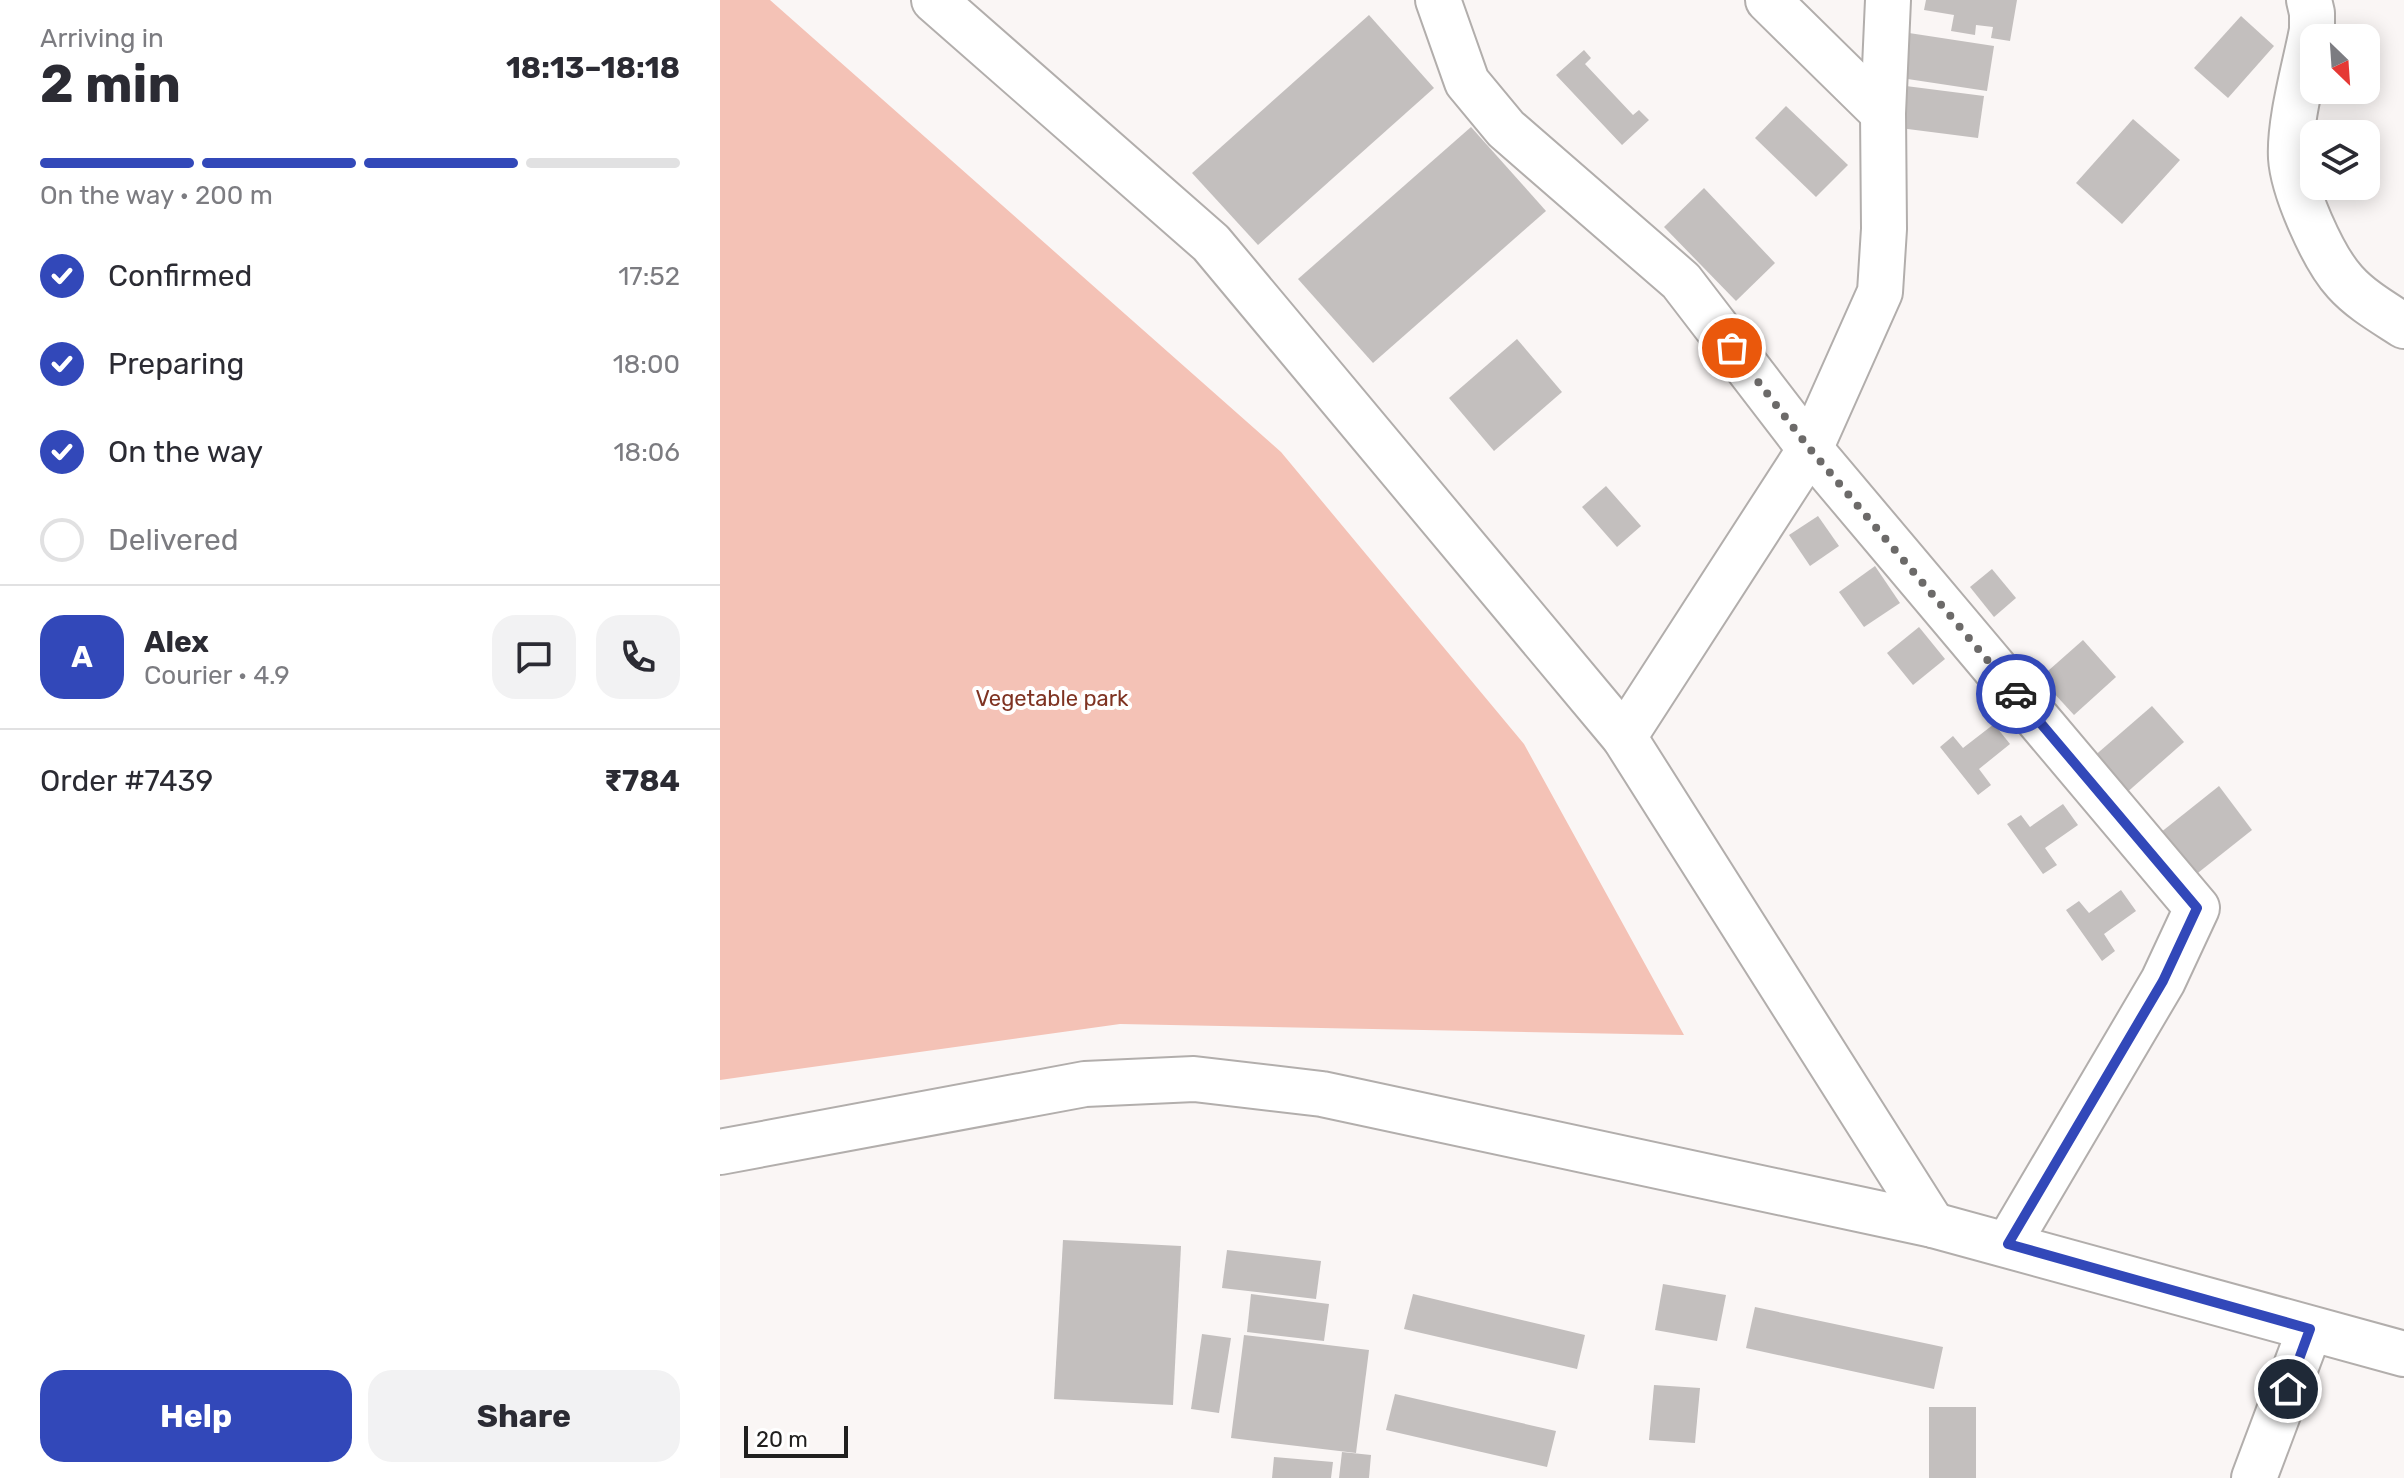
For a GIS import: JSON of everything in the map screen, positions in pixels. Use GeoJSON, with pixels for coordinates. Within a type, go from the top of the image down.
{"type":"FeatureCollection","features":[{"type":"Feature","properties":{"kind":"street"},"geometry":{"type":"LineString","coordinates":[[934,0],[1211,243],[1624,737],[1933,1225]]}},
{"type":"Feature","properties":{"kind":"street"},"geometry":{"type":"LineString","coordinates":[[1438,0],[1467,82],[1496,118],[1681,281],[1810,449],[2197,908],[2163,981],[2008,1244]]}},
{"type":"Feature","properties":{"kind":"street"},"geometry":{"type":"LineString","coordinates":[[1768,0],[1883,113]]}},
{"type":"Feature","properties":{"kind":"street"},"geometry":{"type":"LineString","coordinates":[[1624,737],[1810,449],[1880,292],[1888,0]]}},
{"type":"Feature","properties":{"kind":"street"},"geometry":{"type":"LineString","coordinates":[[2315,4],[2292,137],[2293,175],[2326,255],[2343,280],[2362,298],[2404,326]]}},
{"type":"Feature","properties":{"kind":"street"},"geometry":{"type":"LineString","coordinates":[[720,1152],[1085,1084],[1194,1079],[1322,1094],[1933,1225],[2404,1354]]}},
{"type":"Feature","properties":{"kind":"street"},"geometry":{"type":"LineString","coordinates":[[2254,1478],[2310,1329]]}},
{"type":"Feature","properties":{"kind":"green space","name":"Vegetable park"},"geometry":{"type":"Polygon","coordinates":[[[720,0],[770,0],[1281,452],[1524,744],[1684,1035],[1120,1024],[720,1080],[720,0]]]}},
{"type":"Feature","properties":{"kind":"building"},"geometry":{"type":"Polygon","coordinates":[[[1926,0],[2017,0],[2010,41],[1991,38],[1993,27],[1976,25],[1975,35],[1951,31],[1954,15],[1924,10],[1926,0]]]}},
{"type":"Feature","properties":{"kind":"building"},"geometry":{"type":"Polygon","coordinates":[[[1369,15],[1434,88],[1258,245],[1192,173],[1369,15]]]}},
{"type":"Feature","properties":{"kind":"building"},"geometry":{"type":"Polygon","coordinates":[[[2241,16],[2274,46],[2228,98],[2194,68],[2241,16]]]}},
{"type":"Feature","properties":{"kind":"building"},"geometry":{"type":"Polygon","coordinates":[[[1909,33],[1994,46],[1987,91],[1901,78],[1909,33]]]}},
{"type":"Feature","properties":{"kind":"building"},"geometry":{"type":"Polygon","coordinates":[[[1584,50],[1591,58],[1585,64],[1633,115],[1639,110],[1649,120],[1622,145],[1556,75],[1584,50]]]}},
{"type":"Feature","properties":{"kind":"building"},"geometry":{"type":"Polygon","coordinates":[[[1898,85],[1984,96],[1978,138],[1892,127],[1898,85]]]}},
{"type":"Feature","properties":{"kind":"building"},"geometry":{"type":"Polygon","coordinates":[[[1786,106],[1848,165],[1816,197],[1755,138],[1786,106]]]}},
{"type":"Feature","properties":{"kind":"building"},"geometry":{"type":"Polygon","coordinates":[[[2133,119],[2180,160],[2122,224],[2076,183],[2133,119]]]}},
{"type":"Feature","properties":{"kind":"building"},"geometry":{"type":"Polygon","coordinates":[[[1471,127],[1546,211],[1373,363],[1298,279],[1471,127]]]}},
{"type":"Feature","properties":{"kind":"building"},"geometry":{"type":"Polygon","coordinates":[[[1704,188],[1775,263],[1736,301],[1664,227],[1704,188]]]}},
{"type":"Feature","properties":{"kind":"building"},"geometry":{"type":"Polygon","coordinates":[[[1517,339],[1562,392],[1494,451],[1449,398],[1517,339]]]}},
{"type":"Feature","properties":{"kind":"building"},"geometry":{"type":"Polygon","coordinates":[[[1606,486],[1641,526],[1617,547],[1582,507],[1606,486]]]}},
{"type":"Feature","properties":{"kind":"building"},"geometry":{"type":"Polygon","coordinates":[[[1818,516],[1839,546],[1810,566],[1789,535],[1818,516]]]}},
{"type":"Feature","properties":{"kind":"building"},"geometry":{"type":"Polygon","coordinates":[[[1875,566],[1900,603],[1864,627],[1839,592],[1875,566]]]}},
{"type":"Feature","properties":{"kind":"building"},"geometry":{"type":"Polygon","coordinates":[[[1992,569],[2016,598],[1994,617],[1970,587],[1992,569]]]}},
{"type":"Feature","properties":{"kind":"building"},"geometry":{"type":"Polygon","coordinates":[[[1919,627],[1945,659],[1913,685],[1887,653],[1919,627]]]}},
{"type":"Feature","properties":{"kind":"building"},"geometry":{"type":"Polygon","coordinates":[[[2083,640],[2116,677],[2074,715],[2040,678],[2083,640]]]}},
{"type":"Feature","properties":{"kind":"building"},"geometry":{"type":"Polygon","coordinates":[[[2152,706],[2184,742],[2124,795],[2092,758],[2152,706]]]}},
{"type":"Feature","properties":{"kind":"building"},"geometry":{"type":"Polygon","coordinates":[[[1994,724],[2010,744],[1979,769],[1991,785],[1978,795],[1940,747],[1953,736],[1963,748],[1994,724]]]}},
{"type":"Feature","properties":{"kind":"building"},"geometry":{"type":"Polygon","coordinates":[[[2219,786],[2252,830],[2194,876],[2160,833],[2219,786]]]}},
{"type":"Feature","properties":{"kind":"building"},"geometry":{"type":"Polygon","coordinates":[[[2063,804],[2078,825],[2045,848],[2057,865],[2043,874],[2007,824],[2021,815],[2030,827],[2063,804]]]}},
{"type":"Feature","properties":{"kind":"building"},"geometry":{"type":"Polygon","coordinates":[[[2121,890],[2136,911],[2104,934],[2115,951],[2102,961],[2066,910],[2079,901],[2089,913],[2121,890]]]}},
{"type":"Feature","properties":{"kind":"building"},"geometry":{"type":"Polygon","coordinates":[[[1063,1240],[1181,1246],[1173,1405],[1054,1399],[1063,1240]]]}},
{"type":"Feature","properties":{"kind":"building"},"geometry":{"type":"Polygon","coordinates":[[[1227,1250],[1321,1261],[1316,1299],[1222,1288],[1227,1250]]]}},
{"type":"Feature","properties":{"kind":"building"},"geometry":{"type":"Polygon","coordinates":[[[1663,1284],[1726,1295],[1717,1341],[1655,1330],[1663,1284]]]}},
{"type":"Feature","properties":{"kind":"building"},"geometry":{"type":"Polygon","coordinates":[[[1251,1294],[1329,1304],[1324,1341],[1247,1332],[1251,1294]]]}},
{"type":"Feature","properties":{"kind":"building"},"geometry":{"type":"Polygon","coordinates":[[[1413,1294],[1585,1335],[1577,1369],[1404,1329],[1413,1294]]]}},
{"type":"Feature","properties":{"kind":"building"},"geometry":{"type":"Polygon","coordinates":[[[1755,1307],[1943,1347],[1934,1389],[1746,1348],[1755,1307]]]}},
{"type":"Feature","properties":{"kind":"building"},"geometry":{"type":"Polygon","coordinates":[[[1202,1334],[1231,1338],[1219,1413],[1191,1409],[1202,1334]]]}},
{"type":"Feature","properties":{"kind":"building"},"geometry":{"type":"Polygon","coordinates":[[[1244,1335],[1369,1350],[1356,1453],[1231,1438],[1244,1335]]]}},
{"type":"Feature","properties":{"kind":"building"},"geometry":{"type":"Polygon","coordinates":[[[1654,1385],[1700,1388],[1695,1443],[1649,1440],[1654,1385]]]}},
{"type":"Feature","properties":{"kind":"building"},"geometry":{"type":"Polygon","coordinates":[[[1395,1394],[1556,1431],[1547,1467],[1386,1430],[1395,1394]]]}},
{"type":"Feature","properties":{"kind":"building"},"geometry":{"type":"Polygon","coordinates":[[[1929,1407],[1976,1407],[1976,1478],[1929,1478],[1929,1407]]]}},
{"type":"Feature","properties":{"kind":"building"},"geometry":{"type":"Polygon","coordinates":[[[1342,1452],[1371,1455],[1369,1478],[1339,1478],[1342,1452]]]}},
{"type":"Feature","properties":{"kind":"building"},"geometry":{"type":"Polygon","coordinates":[[[1274,1457],[1333,1462],[1331,1478],[1272,1478],[1274,1457]]]}},
{"type":"Feature","properties":{"kind":"way so far"},"geometry":{"type":"LineString","coordinates":[[1732,348],[1810,449],[2016,694]]}},
{"type":"Feature","properties":{"kind":"route"},"geometry":{"type":"LineString","coordinates":[[2016,694],[2197,908],[2163,981],[2008,1244],[2310,1329],[2288,1389]]}}]}
